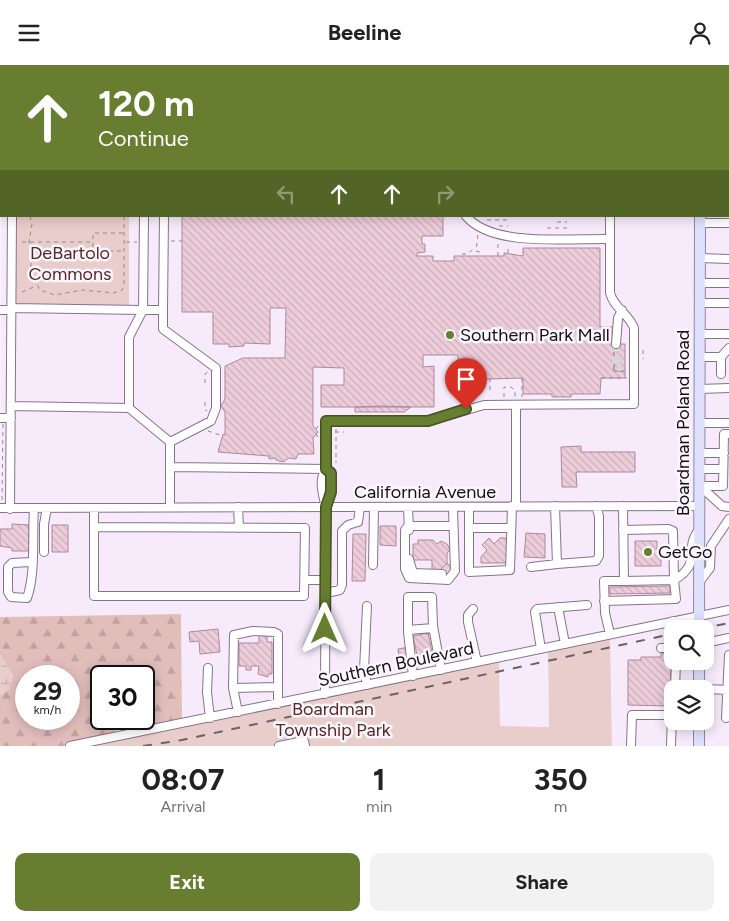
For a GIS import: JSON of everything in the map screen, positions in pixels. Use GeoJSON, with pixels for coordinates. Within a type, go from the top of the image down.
{"type":"FeatureCollection","features":[{"type":"Feature","properties":{"kind":"main road","name":"Boardman Poland Road"},"geometry":{"type":"LineString","coordinates":[[700,219],[700,620]]}},
{"type":"Feature","properties":{"kind":"main road"},"geometry":{"type":"LineString","coordinates":[[698,746],[699,730]]}},
{"type":"Feature","properties":{"kind":"street"},"geometry":{"type":"LineString","coordinates":[[10,509],[4,419],[11,407],[12,217]]}},
{"type":"Feature","properties":{"kind":"street"},"geometry":{"type":"LineString","coordinates":[[129,408],[129,337],[143,310],[144,217]]}},
{"type":"Feature","properties":{"kind":"street"},"geometry":{"type":"LineString","coordinates":[[164,217],[163,329],[216,368],[216,408],[211,421],[170,442]]}},
{"type":"Feature","properties":{"kind":"street"},"geometry":{"type":"LineString","coordinates":[[467,217],[479,227],[505,237],[610,239]]}},
{"type":"Feature","properties":{"kind":"street"},"geometry":{"type":"LineString","coordinates":[[325,694],[326,507],[322,493],[323,473],[326,469],[326,421],[428,421],[475,406],[515,401],[634,404],[634,328],[630,319],[614,302],[610,293],[610,217]]}},
{"type":"Feature","properties":{"kind":"street"},"geometry":{"type":"LineString","coordinates":[[700,219],[729,223]]}},
{"type":"Feature","properties":{"kind":"street"},"geometry":{"type":"LineString","coordinates":[[700,259],[729,259]]}},
{"type":"Feature","properties":{"kind":"street"},"geometry":{"type":"LineString","coordinates":[[700,283],[729,283]]}},
{"type":"Feature","properties":{"kind":"street"},"geometry":{"type":"LineString","coordinates":[[700,303],[729,303]]}},
{"type":"Feature","properties":{"kind":"street"},"geometry":{"type":"LineString","coordinates":[[0,310],[163,310]]}},
{"type":"Feature","properties":{"kind":"street"},"geometry":{"type":"LineString","coordinates":[[618,344],[618,328],[622,311]]}},
{"type":"Feature","properties":{"kind":"street"},"geometry":{"type":"LineString","coordinates":[[699,334],[729,334]]}},
{"type":"Feature","properties":{"kind":"street"},"geometry":{"type":"LineString","coordinates":[[699,357],[721,357],[729,349]]}},
{"type":"Feature","properties":{"kind":"street"},"geometry":{"type":"LineString","coordinates":[[721,357],[721,374]]}},
{"type":"Feature","properties":{"kind":"street"},"geometry":{"type":"LineString","coordinates":[[625,367],[634,367]]}},
{"type":"Feature","properties":{"kind":"street"},"geometry":{"type":"LineString","coordinates":[[699,389],[729,389]]}},
{"type":"Feature","properties":{"kind":"street"},"geometry":{"type":"LineString","coordinates":[[469,508],[469,572],[510,570],[511,528],[514,506],[515,401]]}},
{"type":"Feature","properties":{"kind":"street"},"geometry":{"type":"LineString","coordinates":[[11,407],[129,408],[170,442]]}},
{"type":"Feature","properties":{"kind":"street"},"geometry":{"type":"LineString","coordinates":[[699,423],[726,423],[723,486],[700,486]]}},
{"type":"Feature","properties":{"kind":"street"},"geometry":{"type":"LineString","coordinates":[[170,442],[170,507]]}},
{"type":"Feature","properties":{"kind":"street"},"geometry":{"type":"LineString","coordinates":[[700,453],[724,453]]}},
{"type":"Feature","properties":{"kind":"street"},"geometry":{"type":"LineString","coordinates":[[170,467],[326,469]]}},
{"type":"Feature","properties":{"kind":"street"},"geometry":{"type":"LineString","coordinates":[[700,469],[724,469]]}},
{"type":"Feature","properties":{"kind":"street"},"geometry":{"type":"LineString","coordinates":[[700,486],[722,506],[729,507]]}},
{"type":"Feature","properties":{"kind":"street"},"geometry":{"type":"LineString","coordinates":[[554,506],[557,564]]}},
{"type":"Feature","properties":{"kind":"street"},"geometry":{"type":"LineString","coordinates":[[531,567],[596,561],[599,556],[599,516],[596,506]]}},
{"type":"Feature","properties":{"kind":"street"},"geometry":{"type":"LineString","coordinates":[[623,506],[624,581]]}},
{"type":"Feature","properties":{"kind":"street","name":"California Avenue"},"geometry":{"type":"LineString","coordinates":[[0,509],[700,506]]}},
{"type":"Feature","properties":{"kind":"street"},"geometry":{"type":"LineString","coordinates":[[238,507],[239,528]]}},
{"type":"Feature","properties":{"kind":"street"},"geometry":{"type":"LineString","coordinates":[[326,593],[340,590],[342,585],[342,531],[348,525],[358,522],[360,507]]}},
{"type":"Feature","properties":{"kind":"street"},"geometry":{"type":"LineString","coordinates":[[373,565],[374,507]]}},
{"type":"Feature","properties":{"kind":"street"},"geometry":{"type":"LineString","coordinates":[[408,507],[410,567],[413,573],[442,574]]}},
{"type":"Feature","properties":{"kind":"street"},"geometry":{"type":"LineString","coordinates":[[408,526],[405,530],[405,569],[409,578],[448,580],[455,571],[452,565],[454,507]]}},
{"type":"Feature","properties":{"kind":"street"},"geometry":{"type":"LineString","coordinates":[[31,562],[12,563],[8,567],[8,592],[11,597],[27,598],[30,590],[34,508]]}},
{"type":"Feature","properties":{"kind":"street"},"geometry":{"type":"LineString","coordinates":[[44,552],[44,524],[47,508]]}},
{"type":"Feature","properties":{"kind":"street"},"geometry":{"type":"LineString","coordinates":[[94,508],[94,527],[94,596],[304,596],[305,528],[94,527]]}},
{"type":"Feature","properties":{"kind":"street"},"geometry":{"type":"LineString","coordinates":[[700,581],[710,568],[711,546],[729,519]]}},
{"type":"Feature","properties":{"kind":"street"},"geometry":{"type":"LineString","coordinates":[[408,526],[454,525]]}},
{"type":"Feature","properties":{"kind":"street"},"geometry":{"type":"LineString","coordinates":[[469,528],[511,528]]}},
{"type":"Feature","properties":{"kind":"street"},"geometry":{"type":"LineString","coordinates":[[604,601],[676,599],[673,531],[668,529],[623,530]]}},
{"type":"Feature","properties":{"kind":"street"},"geometry":{"type":"LineString","coordinates":[[610,634],[604,601],[604,581],[674,580],[684,574],[690,566],[694,536],[700,529]]}},
{"type":"Feature","properties":{"kind":"street"},"geometry":{"type":"LineString","coordinates":[[305,580],[326,580]]}},
{"type":"Feature","properties":{"kind":"street"},"geometry":{"type":"LineString","coordinates":[[413,675],[408,630],[408,597],[432,597],[433,628],[441,670]]}},
{"type":"Feature","properties":{"kind":"street"},"geometry":{"type":"LineString","coordinates":[[540,649],[535,612],[537,609],[588,605]]}},
{"type":"Feature","properties":{"kind":"street"},"geometry":{"type":"LineString","coordinates":[[367,607],[364,670],[367,685]]}},
{"type":"Feature","properties":{"kind":"street"},"geometry":{"type":"LineString","coordinates":[[558,607],[565,644]]}},
{"type":"Feature","properties":{"kind":"street"},"geometry":{"type":"LineString","coordinates":[[473,609],[468,615],[468,622],[477,662]]}},
{"type":"Feature","properties":{"kind":"street","name":"Southern Boulevard"},"geometry":{"type":"LineString","coordinates":[[678,620],[729,610]]}},
{"type":"Feature","properties":{"kind":"street","name":"Southern Boulevard"},"geometry":{"type":"LineString","coordinates":[[70,746],[111,742],[210,718],[664,623]]}},
{"type":"Feature","properties":{"kind":"street"},"geometry":{"type":"LineString","coordinates":[[408,630],[433,628]]}},
{"type":"Feature","properties":{"kind":"street"},"geometry":{"type":"LineString","coordinates":[[238,712],[233,688],[234,635],[263,630],[274,632],[278,635],[278,704]]}},
{"type":"Feature","properties":{"kind":"street"},"geometry":{"type":"LineString","coordinates":[[714,641],[729,638]]}},
{"type":"Feature","properties":{"kind":"street"},"geometry":{"type":"LineString","coordinates":[[726,719],[729,655]]}},
{"type":"Feature","properties":{"kind":"street"},"geometry":{"type":"LineString","coordinates":[[412,663],[438,657]]}},
{"type":"Feature","properties":{"kind":"street"},"geometry":{"type":"LineString","coordinates":[[208,668],[207,692],[210,718]]}},
{"type":"Feature","properties":{"kind":"street"},"geometry":{"type":"LineString","coordinates":[[233,688],[277,687]]}},
{"type":"Feature","properties":{"kind":"street"},"geometry":{"type":"LineString","coordinates":[[714,689],[728,690]]}},
{"type":"Feature","properties":{"kind":"street"},"geometry":{"type":"LineString","coordinates":[[631,746],[632,715],[664,715]]}},
{"type":"Feature","properties":{"kind":"street"},"geometry":{"type":"LineString","coordinates":[[671,746],[672,730]]}},
{"type":"Feature","properties":{"kind":"street"},"geometry":{"type":"LineString","coordinates":[[279,746],[304,741],[305,746]]}},
{"type":"Feature","properties":{"kind":"path"},"geometry":{"type":"LineString","coordinates":[[30,217],[32,224],[29,242],[32,257],[30,272],[36,285],[47,294],[55,295],[82,290],[102,293],[118,292],[124,286],[124,217]]}},
{"type":"Feature","properties":{"kind":"path"},"geometry":{"type":"LineString","coordinates":[[487,220],[508,220]]}},
{"type":"Feature","properties":{"kind":"path"},"geometry":{"type":"LineString","coordinates":[[557,223],[567,222]]}},
{"type":"Feature","properties":{"kind":"path"},"geometry":{"type":"LineString","coordinates":[[547,228],[567,228]]}},
{"type":"Feature","properties":{"kind":"path"},"geometry":{"type":"LineString","coordinates":[[124,233],[93,233],[93,251],[124,251]]}},
{"type":"Feature","properties":{"kind":"path"},"geometry":{"type":"LineString","coordinates":[[478,233],[476,251],[483,253]]}},
{"type":"Feature","properties":{"kind":"path"},"geometry":{"type":"LineString","coordinates":[[124,242],[144,241]]}},
{"type":"Feature","properties":{"kind":"path"},"geometry":{"type":"LineString","coordinates":[[164,241],[182,241]]}},
{"type":"Feature","properties":{"kind":"path"},"geometry":{"type":"LineString","coordinates":[[22,242],[93,242]]}},
{"type":"Feature","properties":{"kind":"path"},"geometry":{"type":"LineString","coordinates":[[498,242],[498,256]]}},
{"type":"Feature","properties":{"kind":"path"},"geometry":{"type":"LineString","coordinates":[[508,245],[508,253]]}},
{"type":"Feature","properties":{"kind":"path"},"geometry":{"type":"LineString","coordinates":[[462,254],[468,254],[476,247]]}},
{"type":"Feature","properties":{"kind":"path"},"geometry":{"type":"LineString","coordinates":[[22,292],[36,285]]}},
{"type":"Feature","properties":{"kind":"path"},"geometry":{"type":"LineString","coordinates":[[643,350],[643,359]]}},
{"type":"Feature","properties":{"kind":"path"},"geometry":{"type":"LineString","coordinates":[[205,383],[208,365]]}},
{"type":"Feature","properties":{"kind":"path"},"geometry":{"type":"LineString","coordinates":[[522,378],[522,397]]}},
{"type":"Feature","properties":{"kind":"path"},"geometry":{"type":"LineString","coordinates":[[601,378],[627,378]]}},
{"type":"Feature","properties":{"kind":"path"},"geometry":{"type":"LineString","coordinates":[[490,379],[490,391]]}},
{"type":"Feature","properties":{"kind":"path"},"geometry":{"type":"LineString","coordinates":[[469,380],[470,390]]}},
{"type":"Feature","properties":{"kind":"path"},"geometry":{"type":"LineString","coordinates":[[475,380],[475,390]]}},
{"type":"Feature","properties":{"kind":"path"},"geometry":{"type":"LineString","coordinates":[[508,382],[508,387]]}},
{"type":"Feature","properties":{"kind":"path"},"geometry":{"type":"LineString","coordinates":[[504,397],[504,387],[508,387]]}},
{"type":"Feature","properties":{"kind":"path"},"geometry":{"type":"LineString","coordinates":[[508,387],[515,391],[515,401]]}},
{"type":"Feature","properties":{"kind":"path"},"geometry":{"type":"LineString","coordinates":[[205,402],[205,410],[208,412]]}},
{"type":"Feature","properties":{"kind":"path"},"geometry":{"type":"LineString","coordinates":[[2,495],[4,419]]}},
{"type":"Feature","properties":{"kind":"path"},"geometry":{"type":"LineString","coordinates":[[336,428],[336,463]]}},
{"type":"Feature","properties":{"kind":"path"},"geometry":{"type":"LineString","coordinates":[[205,430],[222,435]]}},
{"type":"Feature","properties":{"kind":"path"},"geometry":{"type":"LineString","coordinates":[[336,432],[344,432]]}},
{"type":"Feature","properties":{"kind":"shaded area","name":"Southern Park Mall"},"geometry":{"type":"Polygon","coordinates":[[[1,217],[729,217],[729,746],[612,746],[610,635],[548,647],[549,727],[500,726],[499,658],[182,724],[181,614],[0,617],[1,217]]]}},
{"type":"Feature","properties":{"kind":"green space","name":"DeBartolo Commons"},"geometry":{"type":"Polygon","coordinates":[[[12,217],[129,217],[129,310],[11,308],[12,217]]]}},
{"type":"Feature","properties":{"kind":"green space"},"geometry":{"type":"Polygon","coordinates":[[[181,614],[182,724],[155,729],[155,665],[90,665],[90,730],[115,730],[117,737],[70,746],[0,746],[0,695],[9,689],[13,676],[0,655],[0,617],[181,614]]]}},
{"type":"Feature","properties":{"kind":"green space","name":"Boardman Township Park"},"geometry":{"type":"Polygon","coordinates":[[[610,634],[612,746],[70,746],[155,730],[155,728],[499,657],[500,726],[549,727],[548,647],[610,634]]]}},
{"type":"Feature","properties":{"kind":"green space"},"geometry":{"type":"Polygon","coordinates":[[[0,655],[13,676],[9,689],[0,695],[0,655]]]}},
{"type":"Feature","properties":{"kind":"building","name":"Southern Park Mall"},"geometry":{"type":"Polygon","coordinates":[[[182,217],[443,217],[443,236],[422,236],[425,252],[417,253],[417,256],[433,256],[433,261],[454,261],[454,256],[504,256],[504,253],[523,256],[523,248],[600,248],[600,327],[614,327],[614,371],[625,371],[625,378],[601,378],[600,394],[571,394],[571,397],[552,397],[552,394],[523,394],[523,378],[458,380],[458,355],[423,355],[423,367],[434,366],[434,407],[321,407],[321,385],[344,385],[344,368],[313,367],[313,426],[318,432],[313,438],[314,454],[298,454],[296,459],[289,458],[283,462],[276,460],[276,458],[269,459],[269,456],[218,452],[223,434],[225,435],[225,412],[221,406],[225,399],[225,366],[243,358],[285,358],[286,308],[270,308],[270,344],[244,343],[244,346],[229,347],[229,344],[213,344],[213,312],[182,312],[182,217]]]}},
{"type":"Feature","properties":{"kind":"building"},"geometry":{"type":"Polygon","coordinates":[[[614,344],[625,344],[625,371],[614,371],[614,344]]]}},
{"type":"Feature","properties":{"kind":"building"},"geometry":{"type":"Polygon","coordinates":[[[355,407],[411,407],[404,412],[355,412],[355,407]]]}},
{"type":"Feature","properties":{"kind":"building"},"geometry":{"type":"Polygon","coordinates":[[[581,446],[581,452],[635,452],[635,472],[576,472],[577,487],[562,487],[561,447],[581,446]]]}},
{"type":"Feature","properties":{"kind":"building"},"geometry":{"type":"Polygon","coordinates":[[[12,524],[29,525],[29,551],[12,551],[12,548],[0,546],[0,529],[12,529],[12,524]]]}},
{"type":"Feature","properties":{"kind":"building"},"geometry":{"type":"Polygon","coordinates":[[[52,525],[68,525],[68,552],[52,552],[52,525]]]}},
{"type":"Feature","properties":{"kind":"building"},"geometry":{"type":"Polygon","coordinates":[[[380,526],[396,526],[396,546],[380,545],[380,526]]]}},
{"type":"Feature","properties":{"kind":"building"},"geometry":{"type":"Polygon","coordinates":[[[526,533],[545,534],[545,558],[524,557],[526,533]]]}},
{"type":"Feature","properties":{"kind":"building"},"geometry":{"type":"Polygon","coordinates":[[[353,534],[366,534],[365,581],[352,581],[353,534]]]}},
{"type":"Feature","properties":{"kind":"building"},"geometry":{"type":"Polygon","coordinates":[[[489,538],[494,544],[500,538],[508,538],[508,563],[481,563],[481,557],[487,550],[482,545],[489,538]]]}},
{"type":"Feature","properties":{"kind":"building"},"geometry":{"type":"Polygon","coordinates":[[[418,540],[433,540],[437,544],[441,541],[447,544],[450,550],[447,553],[447,563],[439,571],[432,571],[432,560],[413,560],[413,544],[418,544],[418,540]]]}},
{"type":"Feature","properties":{"kind":"building","name":"GetGo"},"geometry":{"type":"Polygon","coordinates":[[[635,541],[657,541],[657,551],[661,551],[661,566],[635,566],[635,541]]]}},
{"type":"Feature","properties":{"kind":"building"},"geometry":{"type":"Polygon","coordinates":[[[447,563],[454,570],[446,578],[439,571],[447,563]]]}},
{"type":"Feature","properties":{"kind":"building","name":"GetGo"},"geometry":{"type":"Polygon","coordinates":[[[670,586],[670,593],[610,594],[610,587],[670,586]]]}},
{"type":"Feature","properties":{"kind":"building"},"geometry":{"type":"Polygon","coordinates":[[[218,629],[220,652],[200,654],[199,641],[190,642],[189,632],[218,629]]]}},
{"type":"Feature","properties":{"kind":"building"},"geometry":{"type":"Polygon","coordinates":[[[428,633],[432,652],[417,655],[413,636],[428,633]]]}},
{"type":"Feature","properties":{"kind":"building"},"geometry":{"type":"Polygon","coordinates":[[[259,634],[267,634],[267,642],[272,642],[272,674],[268,674],[268,677],[258,674],[259,666],[251,666],[251,670],[246,670],[246,666],[239,666],[239,643],[259,643],[259,634]]]}},
{"type":"Feature","properties":{"kind":"building"},"geometry":{"type":"Polygon","coordinates":[[[409,647],[410,656],[399,658],[398,649],[409,647]]]}},
{"type":"Feature","properties":{"kind":"building"},"geometry":{"type":"Polygon","coordinates":[[[661,653],[664,653],[664,670],[671,670],[670,680],[664,680],[664,706],[628,705],[628,660],[641,660],[641,657],[661,657],[661,653]]]}},
{"type":"Feature","properties":{"kind":"tunnel"},"geometry":{"type":"LineString","coordinates":[[616,344],[616,367],[621,367]]}},
{"type":"Feature","properties":{"kind":"tunnel"},"geometry":{"type":"LineString","coordinates":[[442,574],[450,567]]}},
{"type":"Feature","properties":{"kind":"railway"},"geometry":{"type":"LineString","coordinates":[[714,626],[729,623]]}},
{"type":"Feature","properties":{"kind":"railway"},"geometry":{"type":"LineString","coordinates":[[143,746],[182,740],[664,636]]}},
{"type":"Feature","properties":{"kind":"place","name":"Southern Park Mall"},"geometry":{"type":"Point","coordinates":[450,335]}},
{"type":"Feature","properties":{"kind":"place","name":"GetGo"},"geometry":{"type":"Point","coordinates":[648,552]}},
{"type":"Feature","properties":{"kind":"route"},"geometry":{"type":"LineString","coordinates":[[325,629],[326,507],[331,492],[331,473],[326,469],[326,421],[428,421],[466,409]]}}]}
